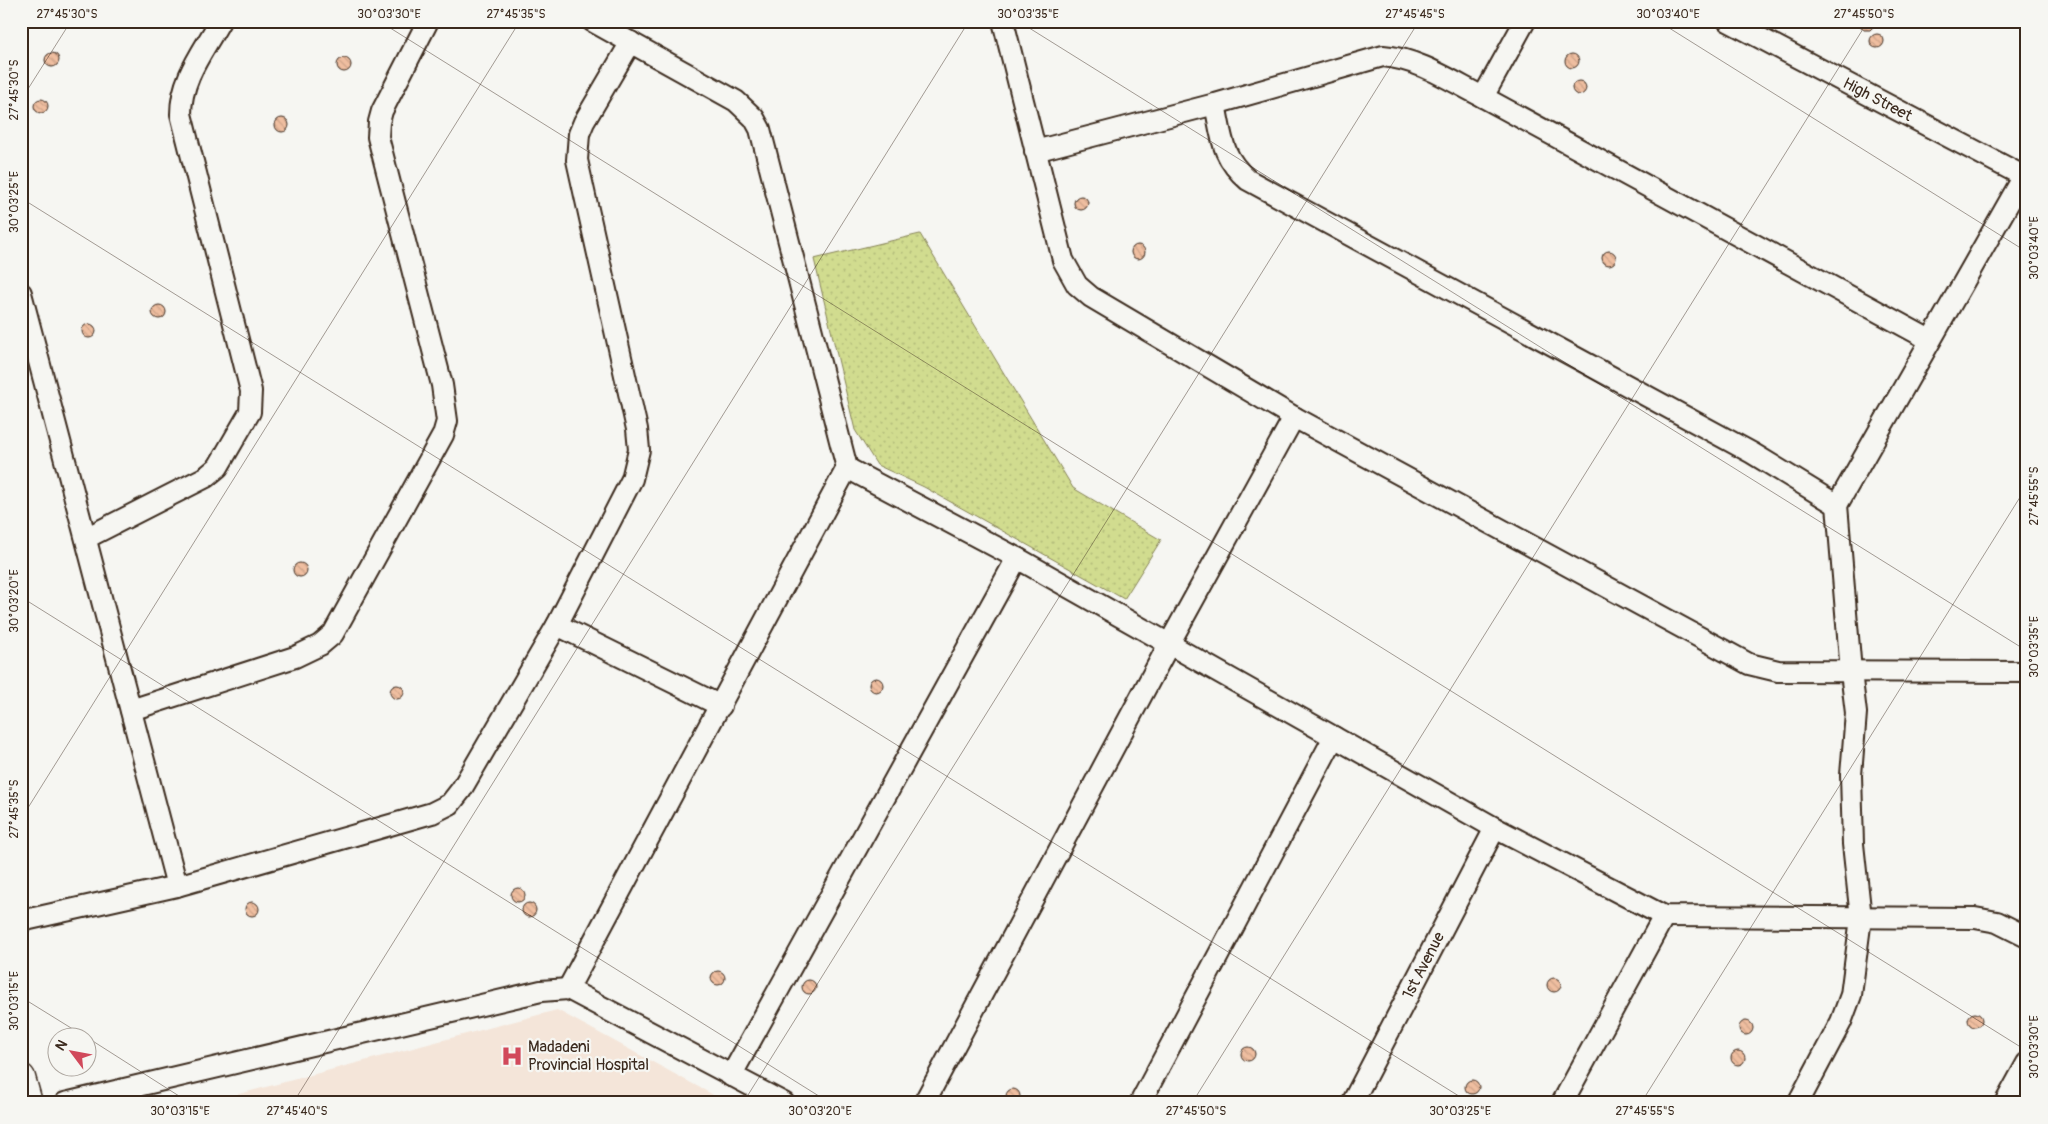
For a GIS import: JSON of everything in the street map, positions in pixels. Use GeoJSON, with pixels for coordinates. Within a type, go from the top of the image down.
{"type":"FeatureCollection","features":[{"type":"Feature","properties":{"kind":"street"},"geometry":{"type":"LineString","coordinates":[[86,538],[206,477],[218,467],[250,412],[252,391],[181,114],[181,97],[187,79],[220,21]]}},
{"type":"Feature","properties":{"kind":"street"},"geometry":{"type":"LineString","coordinates":[[132,710],[294,657],[320,645],[333,634],[443,435],[447,421],[442,385],[378,136],[382,111],[428,21]]}},
{"type":"Feature","properties":{"kind":"street"},"geometry":{"type":"LineString","coordinates":[[568,989],[847,468],[760,129],[754,118],[736,101],[592,21]]}},
{"type":"Feature","properties":{"kind":"street"},"geometry":{"type":"LineString","coordinates":[[1003,21],[1063,260],[1077,285],[1091,297],[1294,417],[1749,664],[1778,671],[2027,672]]}},
{"type":"Feature","properties":{"kind":"street"},"geometry":{"type":"LineString","coordinates":[[1483,97],[1525,21]]}},
{"type":"Feature","properties":{"kind":"street","name":"High Street"},"geometry":{"type":"LineString","coordinates":[[1728,21],[2026,177]]}},
{"type":"Feature","properties":{"kind":"street"},"geometry":{"type":"LineString","coordinates":[[21,921],[177,886],[432,813],[450,804],[471,774],[557,625],[632,479],[639,450],[637,429],[577,160],[579,134],[584,122],[631,42]]}},
{"type":"Feature","properties":{"kind":"street"},"geometry":{"type":"LineString","coordinates":[[1035,151],[1215,104],[1383,56],[1399,57],[1413,62],[1483,97],[1930,340]]}},
{"type":"Feature","properties":{"kind":"street"},"geometry":{"type":"LineString","coordinates":[[1215,104],[1226,153],[1236,170],[1248,180],[1752,453],[1837,505]]}},
{"type":"Feature","properties":{"kind":"street"},"geometry":{"type":"LineString","coordinates":[[1798,1103],[1841,1022],[1851,995],[1861,918],[1851,775],[1856,713],[1837,505],[1930,340],[2026,177]]}},
{"type":"Feature","properties":{"kind":"street"},"geometry":{"type":"LineString","coordinates":[[21,293],[177,886]]}},
{"type":"Feature","properties":{"kind":"street"},"geometry":{"type":"LineString","coordinates":[[924,1103],[1169,644],[1294,417]]}},
{"type":"Feature","properties":{"kind":"street"},"geometry":{"type":"LineString","coordinates":[[847,468],[1017,558],[1495,828],[1664,916],[1983,919],[1997,922],[2027,937]]}},
{"type":"Feature","properties":{"kind":"street"},"geometry":{"type":"LineString","coordinates":[[731,1076],[1017,558]]}},
{"type":"Feature","properties":{"kind":"street"},"geometry":{"type":"LineString","coordinates":[[557,625],[721,706]]}},
{"type":"Feature","properties":{"kind":"street"},"geometry":{"type":"LineString","coordinates":[[1140,1103],[1334,737]]}},
{"type":"Feature","properties":{"kind":"street","name":"1st Avenue"},"geometry":{"type":"LineString","coordinates":[[1352,1103],[1495,828]]}},
{"type":"Feature","properties":{"kind":"street"},"geometry":{"type":"LineString","coordinates":[[1562,1103],[1664,916]]}},
{"type":"Feature","properties":{"kind":"street"},"geometry":{"type":"LineString","coordinates":[[65,1103],[540,991],[568,989],[784,1103]]}},
{"type":"Feature","properties":{"kind":"street"},"geometry":{"type":"LineString","coordinates":[[2005,1103],[2027,1063]]}},
{"type":"Feature","properties":{"kind":"street"},"geometry":{"type":"LineString","coordinates":[[21,1078],[28,1103]]}},
{"type":"Feature","properties":{"kind":"shaded area","name":"Madadeni Provincial Hospital"},"geometry":{"type":"Polygon","coordinates":[[[557,1010],[728,1103],[205,1103],[557,1010]]]}},
{"type":"Feature","properties":{"kind":"green space"},"geometry":{"type":"Polygon","coordinates":[[[920,234],[1073,488],[1161,540],[1124,599],[924,487],[877,465],[855,430],[814,259],[920,234]]]}},
{"type":"Feature","properties":{"kind":"building"},"geometry":{"type":"Polygon","coordinates":[[[1861,21],[1873,21],[1873,27],[1870,30],[1864,30],[1861,27],[1861,21]]]}},
{"type":"Feature","properties":{"kind":"building"},"geometry":{"type":"Polygon","coordinates":[[[1877,34],[1882,36],[1884,41],[1882,46],[1877,48],[1872,46],[1870,41],[1872,36],[1877,34]]]}},
{"type":"Feature","properties":{"kind":"building"},"geometry":{"type":"Polygon","coordinates":[[[52,53],[57,55],[59,60],[57,65],[52,67],[47,65],[45,60],[47,55],[52,53]]]}},
{"type":"Feature","properties":{"kind":"building"},"geometry":{"type":"Polygon","coordinates":[[[1572,54],[1577,56],[1579,61],[1577,66],[1572,68],[1567,66],[1565,61],[1567,56],[1572,54]]]}},
{"type":"Feature","properties":{"kind":"building"},"geometry":{"type":"Polygon","coordinates":[[[344,58],[349,60],[351,65],[349,70],[344,72],[339,70],[337,65],[339,60],[344,58]]]}},
{"type":"Feature","properties":{"kind":"building"},"geometry":{"type":"Polygon","coordinates":[[[1579,81],[1584,83],[1586,88],[1584,93],[1579,95],[1574,93],[1572,88],[1574,83],[1579,81]]]}},
{"type":"Feature","properties":{"kind":"building"},"geometry":{"type":"Polygon","coordinates":[[[41,99],[46,101],[48,106],[46,111],[41,113],[36,111],[34,106],[36,101],[41,99]]]}},
{"type":"Feature","properties":{"kind":"building"},"geometry":{"type":"Polygon","coordinates":[[[282,118],[287,120],[289,125],[287,130],[282,132],[277,130],[275,125],[277,120],[282,118]]]}},
{"type":"Feature","properties":{"kind":"building"},"geometry":{"type":"Polygon","coordinates":[[[1081,196],[1086,198],[1088,203],[1086,208],[1081,210],[1076,208],[1074,203],[1076,198],[1081,196]]]}},
{"type":"Feature","properties":{"kind":"building"},"geometry":{"type":"Polygon","coordinates":[[[1138,245],[1143,247],[1145,252],[1143,257],[1138,259],[1133,257],[1131,252],[1133,247],[1138,245]]]}},
{"type":"Feature","properties":{"kind":"building"},"geometry":{"type":"Polygon","coordinates":[[[1609,251],[1614,253],[1616,258],[1614,263],[1609,265],[1604,263],[1602,258],[1604,253],[1609,251]]]}},
{"type":"Feature","properties":{"kind":"building"},"geometry":{"type":"Polygon","coordinates":[[[159,305],[164,307],[166,312],[164,317],[159,319],[154,317],[152,312],[154,307],[159,305]]]}},
{"type":"Feature","properties":{"kind":"building"},"geometry":{"type":"Polygon","coordinates":[[[89,324],[94,326],[96,331],[94,336],[89,338],[84,336],[82,331],[84,326],[89,324]]]}},
{"type":"Feature","properties":{"kind":"building"},"geometry":{"type":"Polygon","coordinates":[[[300,563],[305,565],[307,570],[305,575],[300,577],[295,575],[293,570],[295,565],[300,563]]]}},
{"type":"Feature","properties":{"kind":"building"},"geometry":{"type":"Polygon","coordinates":[[[876,678],[881,680],[883,685],[881,690],[876,692],[871,690],[869,685],[871,680],[876,678]]]}},
{"type":"Feature","properties":{"kind":"building"},"geometry":{"type":"Polygon","coordinates":[[[397,685],[402,687],[404,692],[402,697],[397,699],[392,697],[390,692],[392,687],[397,685]]]}},
{"type":"Feature","properties":{"kind":"building"},"geometry":{"type":"Polygon","coordinates":[[[518,888],[523,890],[525,895],[523,900],[518,902],[513,900],[511,895],[513,890],[518,888]]]}},
{"type":"Feature","properties":{"kind":"building"},"geometry":{"type":"Polygon","coordinates":[[[252,902],[257,904],[259,909],[257,914],[252,916],[247,914],[245,909],[247,904],[252,902]]]}},
{"type":"Feature","properties":{"kind":"building"},"geometry":{"type":"Polygon","coordinates":[[[529,903],[534,905],[536,910],[534,915],[529,917],[524,915],[522,910],[524,905],[529,903]]]}},
{"type":"Feature","properties":{"kind":"building"},"geometry":{"type":"Polygon","coordinates":[[[718,971],[723,973],[725,978],[723,983],[718,985],[713,983],[711,978],[713,973],[718,971]]]}},
{"type":"Feature","properties":{"kind":"building"},"geometry":{"type":"Polygon","coordinates":[[[1554,978],[1559,980],[1561,985],[1559,990],[1554,992],[1549,990],[1547,985],[1549,980],[1554,978]]]}},
{"type":"Feature","properties":{"kind":"building"},"geometry":{"type":"Polygon","coordinates":[[[809,980],[814,982],[816,987],[814,992],[809,994],[804,992],[802,987],[804,982],[809,980]]]}},
{"type":"Feature","properties":{"kind":"building"},"geometry":{"type":"Polygon","coordinates":[[[1975,1013],[1980,1015],[1982,1020],[1980,1025],[1975,1027],[1970,1025],[1968,1020],[1970,1015],[1975,1013]]]}},
{"type":"Feature","properties":{"kind":"building"},"geometry":{"type":"Polygon","coordinates":[[[1746,1021],[1751,1023],[1753,1028],[1751,1033],[1746,1035],[1741,1033],[1739,1028],[1741,1023],[1746,1021]]]}},
{"type":"Feature","properties":{"kind":"building"},"geometry":{"type":"Polygon","coordinates":[[[1248,1047],[1253,1049],[1255,1054],[1253,1059],[1248,1061],[1243,1059],[1241,1054],[1243,1049],[1248,1047]]]}},
{"type":"Feature","properties":{"kind":"building"},"geometry":{"type":"Polygon","coordinates":[[[1738,1051],[1743,1053],[1745,1058],[1743,1063],[1738,1065],[1733,1063],[1731,1058],[1733,1053],[1738,1051]]]}},
{"type":"Feature","properties":{"kind":"building"},"geometry":{"type":"Polygon","coordinates":[[[1472,1080],[1477,1082],[1479,1087],[1477,1092],[1472,1094],[1467,1092],[1465,1087],[1467,1082],[1472,1080]]]}},
{"type":"Feature","properties":{"kind":"building"},"geometry":{"type":"Polygon","coordinates":[[[1013,1089],[1018,1091],[1020,1096],[1018,1101],[1013,1103],[1008,1101],[1006,1096],[1008,1091],[1013,1089]]]}},
{"type":"Feature","properties":{"kind":"place","name":"Madadeni Provincial Hospital"},"geometry":{"type":"Point","coordinates":[512,1056]}}]}
